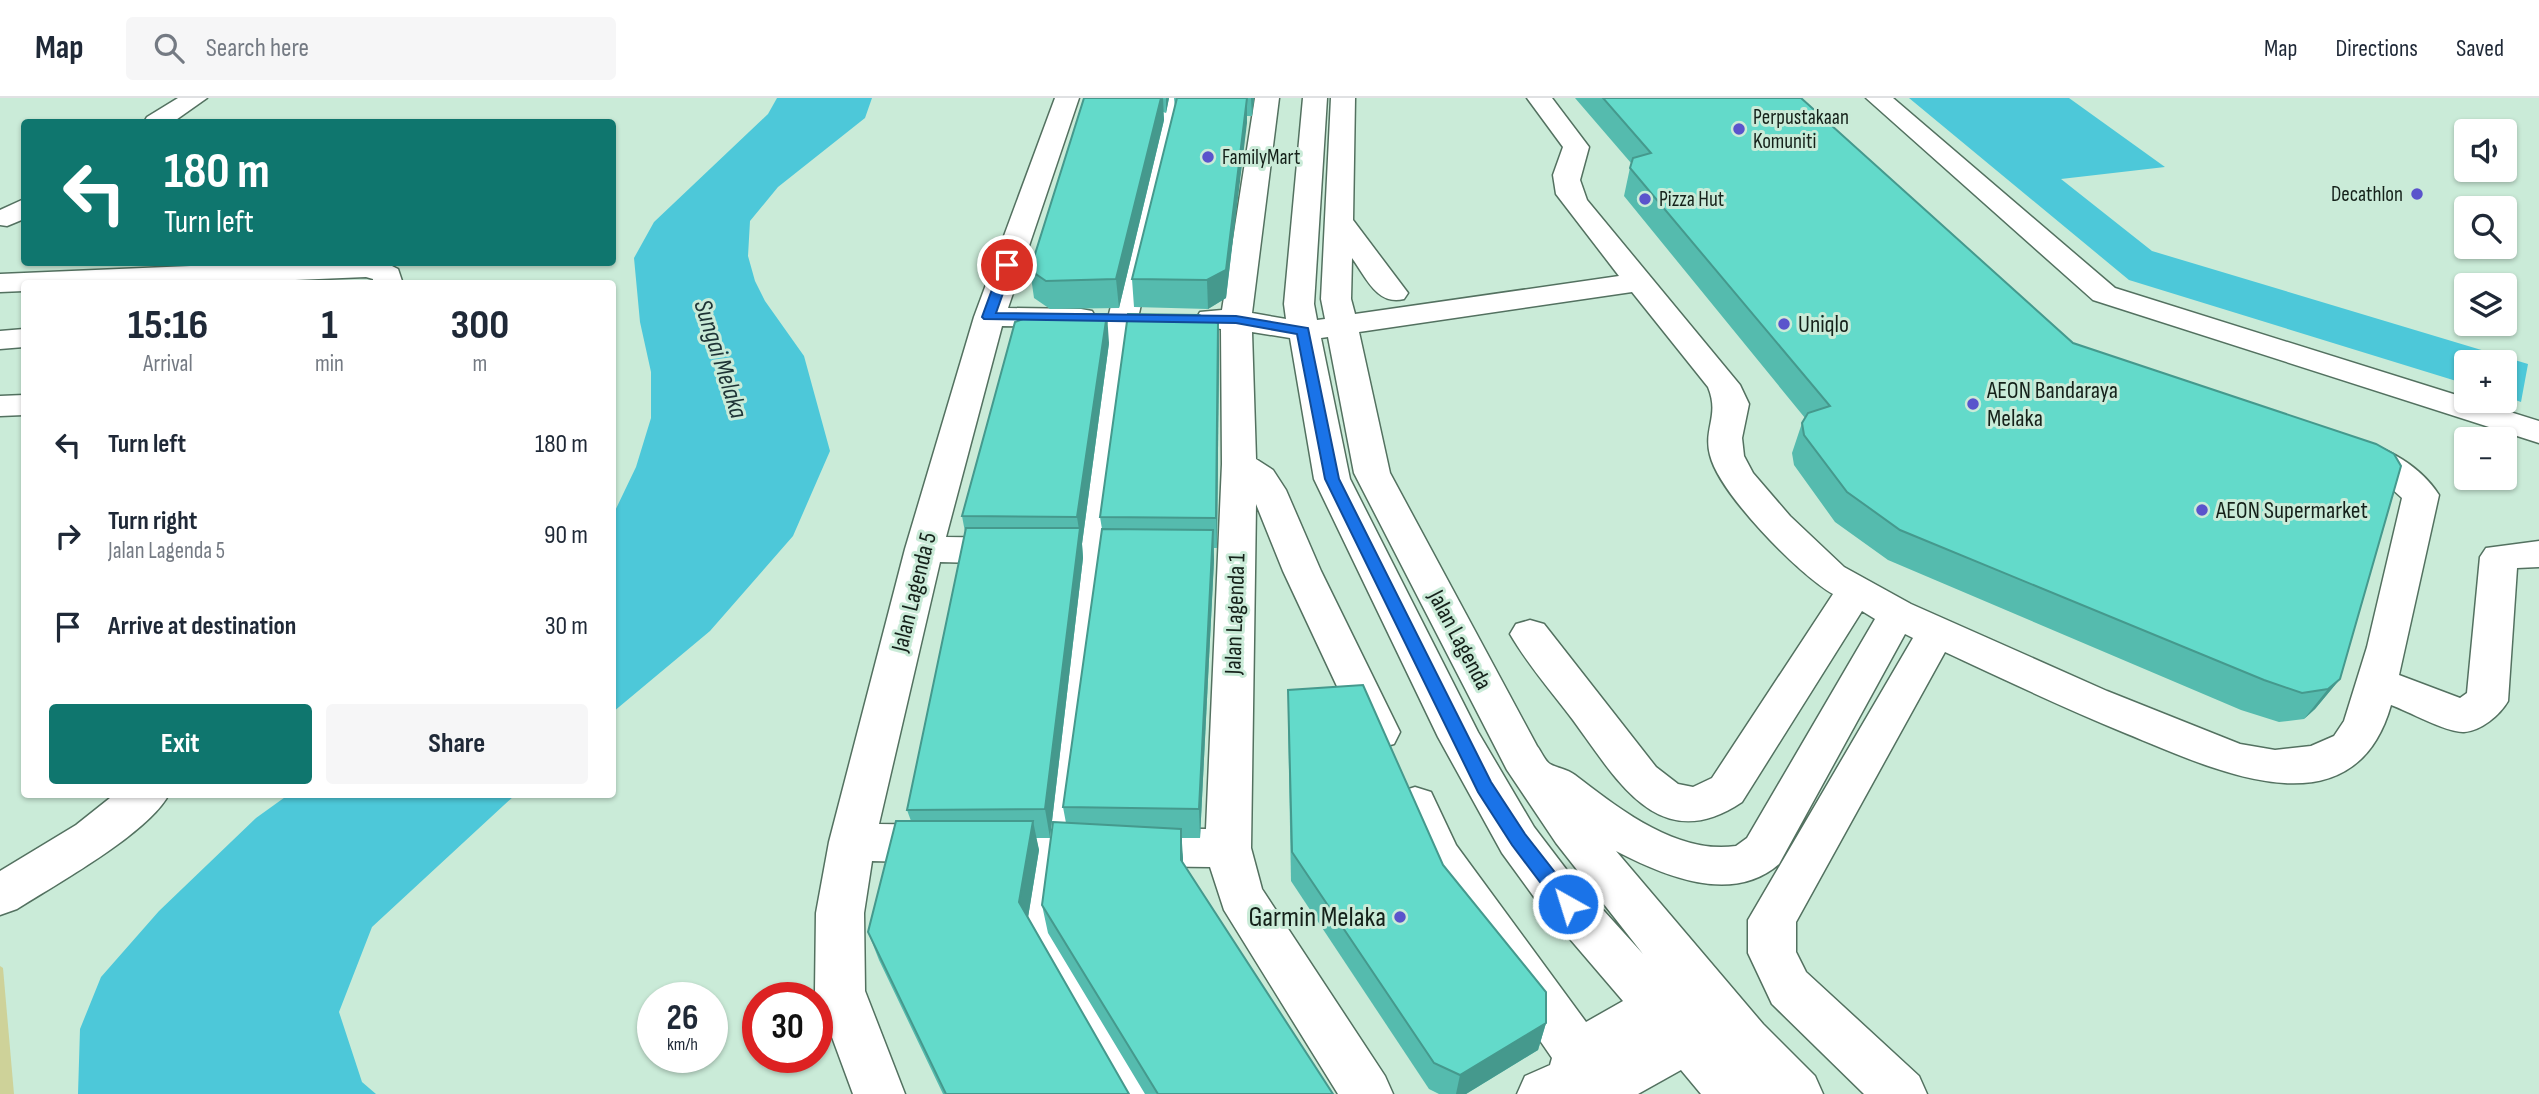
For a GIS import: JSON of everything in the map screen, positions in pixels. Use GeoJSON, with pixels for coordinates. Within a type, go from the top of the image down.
{"type":"FeatureCollection","features":[{"type":"Feature","properties":{"kind":"street"},"geometry":{"type":"LineString","coordinates":[[161,119],[195,98]]}},
{"type":"Feature","properties":{"kind":"street","name":"Jalan Lagenda"},"geometry":{"type":"LineString","coordinates":[[1315,98],[1320,315],[1332,479],[1485,786],[1550,883],[1677,1022],[1735,1094]]}},
{"type":"Feature","properties":{"kind":"street","name":"Jalan Lagenda"},"geometry":{"type":"LineString","coordinates":[[1343,98],[1338,220],[1320,315],[1372,474],[1522,758],[1572,830],[1681,965],[1745,1041],[1797,1094]]}},
{"type":"Feature","properties":{"kind":"street"},"geometry":{"type":"LineString","coordinates":[[1539,98],[1576,147],[1564,177],[1566,189],[1724,384],[1732,404],[1725,438],[1727,456],[1738,478],[1805,554],[1854,592],[1917,623],[2235,760],[2275,767],[2316,763],[2349,748],[2364,725],[2382,665],[2421,495],[2384,463],[2320,442]]}},
{"type":"Feature","properties":{"kind":"street"},"geometry":{"type":"LineString","coordinates":[[1878,98],[2104,294],[2539,432]]}},
{"type":"Feature","properties":{"kind":"street","name":"Jalan Lagenda 5"},"geometry":{"type":"LineString","coordinates":[[878,1094],[840,991],[840,913],[852,842],[923,549],[989,317],[1073,107]]}},
{"type":"Feature","properties":{"kind":"street"},"geometry":{"type":"LineString","coordinates":[[1130,1094],[1038,933],[1018,846],[1067,552],[1136,318],[1172,112]]}},
{"type":"Feature","properties":{"kind":"street","name":"Jalan Lagenda 1"},"geometry":{"type":"LineString","coordinates":[[1256,113],[1236,320],[1239,464],[1228,848],[1241,896],[1367,1094]]}},
{"type":"Feature","properties":{"kind":"street"},"geometry":{"type":"LineString","coordinates":[[1338,220],[1393,293]]}},
{"type":"Feature","properties":{"kind":"street"},"geometry":{"type":"LineString","coordinates":[[1186,319],[1236,320],[1320,315],[1631,271]]}},
{"type":"Feature","properties":{"kind":"street"},"geometry":{"type":"LineString","coordinates":[[1320,315],[1393,293],[1631,271]]}},
{"type":"Feature","properties":{"kind":"street"},"geometry":{"type":"LineString","coordinates":[[192,280],[383,277]]}},
{"type":"Feature","properties":{"kind":"street"},"geometry":{"type":"LineString","coordinates":[[0,283],[21,283]]}},
{"type":"Feature","properties":{"kind":"street"},"geometry":{"type":"LineString","coordinates":[[989,317],[1136,318]]}},
{"type":"Feature","properties":{"kind":"street"},"geometry":{"type":"LineString","coordinates":[[0,340],[21,338]]}},
{"type":"Feature","properties":{"kind":"street"},"geometry":{"type":"LineString","coordinates":[[0,406],[21,405]]}},
{"type":"Feature","properties":{"kind":"street"},"geometry":{"type":"LineString","coordinates":[[1239,464],[1261,478],[1268,490],[1302,571],[1440,858],[1580,1082],[1677,1022],[1745,1041]]}},
{"type":"Feature","properties":{"kind":"street"},"geometry":{"type":"LineString","coordinates":[[923,549],[1130,554]]}},
{"type":"Feature","properties":{"kind":"street"},"geometry":{"type":"LineString","coordinates":[[2382,665],[2463,716],[2487,701],[2499,557],[2539,554]]}},
{"type":"Feature","properties":{"kind":"street"},"geometry":{"type":"LineString","coordinates":[[1196,555],[1236,556],[1272,561],[1302,571]]}},
{"type":"Feature","properties":{"kind":"street"},"geometry":{"type":"LineString","coordinates":[[1530,634],[1641,779],[1664,796],[1691,806],[1708,804],[1727,790],[1854,592]]}},
{"type":"Feature","properties":{"kind":"street"},"geometry":{"type":"LineString","coordinates":[[1522,758],[1609,825],[1699,863],[1725,867],[1747,863],[1763,851],[1917,623]]}},
{"type":"Feature","properties":{"kind":"street"},"geometry":{"type":"LineString","coordinates":[[1901,1094],[1788,988],[1772,953],[1772,920],[1917,623]]}},
{"type":"Feature","properties":{"kind":"street"},"geometry":{"type":"LineString","coordinates":[[0,895],[92,838],[142,798]]}},
{"type":"Feature","properties":{"kind":"street"},"geometry":{"type":"LineString","coordinates":[[852,842],[1228,848]]}},
{"type":"Feature","properties":{"kind":"street"},"geometry":{"type":"LineString","coordinates":[[1677,1022],[1681,965]]}},
{"type":"Feature","properties":{"kind":"green space"},"geometry":{"type":"Polygon","coordinates":[[[0,966],[3,968],[14,1094],[0,1094],[0,966]]]}},
{"type":"Feature","properties":{"kind":"water","name":"Sungai Melaka"},"geometry":{"type":"Polygon","coordinates":[[[777,98],[872,98],[865,118],[778,187],[750,221],[748,256],[755,281],[765,301],[804,356],[830,451],[793,536],[710,631],[616,709],[616,509],[636,467],[651,418],[651,372],[640,322],[634,258],[654,222],[768,114],[777,98]]]}},
{"type":"Feature","properties":{"kind":"water"},"geometry":{"type":"Polygon","coordinates":[[[1909,98],[2069,98],[2165,167],[2061,179],[2152,251],[2481,350],[2454,350],[2454,380],[2129,280],[1909,98]]]}},
{"type":"Feature","properties":{"kind":"water"},"geometry":{"type":"Polygon","coordinates":[[[2517,361],[2528,364],[2521,402],[2517,401],[2517,361]]]}},
{"type":"Feature","properties":{"kind":"water"},"geometry":{"type":"Polygon","coordinates":[[[284,798],[512,798],[372,927],[339,1012],[362,1082],[376,1094],[78,1094],[80,1029],[101,977],[159,911],[256,818],[284,798]]]}},
{"type":"Feature","properties":{"kind":"building"},"geometry":{"type":"Polygon","coordinates":[[[1084,98],[1161,98],[1116,279],[1046,281],[1030,270],[1084,98]]]}},
{"type":"Feature","properties":{"kind":"building"},"geometry":{"type":"Polygon","coordinates":[[[1177,98],[1247,98],[1226,270],[1207,280],[1132,279],[1177,98]]]}},
{"type":"Feature","properties":{"kind":"building","name":"AEON Bandaraya Melaka"},"geometry":{"type":"Polygon","coordinates":[[[1603,98],[1801,98],[2073,343],[2376,444],[2394,454],[2401,466],[2340,679],[2328,689],[2302,693],[2264,680],[1900,530],[1847,492],[1804,435],[1802,423],[1808,413],[1830,406],[1630,168],[1633,158],[1651,153],[1603,98]]]}},
{"type":"Feature","properties":{"kind":"building"},"geometry":{"type":"Polygon","coordinates":[[[1036,314],[1107,314],[1077,517],[962,516],[1015,322],[1036,314]]]}},
{"type":"Feature","properties":{"kind":"building"},"geometry":{"type":"Polygon","coordinates":[[[1128,314],[1199,315],[1218,323],[1216,518],[1100,517],[1128,314]]]}},
{"type":"Feature","properties":{"kind":"building"},"geometry":{"type":"Polygon","coordinates":[[[966,528],[1080,528],[1045,809],[907,810],[966,528]]]}},
{"type":"Feature","properties":{"kind":"building"},"geometry":{"type":"Polygon","coordinates":[[[1102,529],[1213,530],[1199,809],[1063,807],[1102,529]]]}},
{"type":"Feature","properties":{"kind":"building"},"geometry":{"type":"Polygon","coordinates":[[[1363,685],[1443,865],[1546,992],[1546,1023],[1460,1075],[1434,1063],[1292,852],[1288,690],[1363,685]]]}},
{"type":"Feature","properties":{"kind":"building"},"geometry":{"type":"Polygon","coordinates":[[[896,821],[1033,821],[1019,902],[1129,1094],[946,1094],[868,932],[896,821]]]}},
{"type":"Feature","properties":{"kind":"building"},"geometry":{"type":"Polygon","coordinates":[[[1053,822],[1181,829],[1181,860],[1333,1094],[1158,1094],[1042,905],[1053,822]]]}},
{"type":"Feature","properties":{"kind":"place","name":"Perpustakaan Komuniti"},"geometry":{"type":"Point","coordinates":[1739,129]}},
{"type":"Feature","properties":{"kind":"place","name":"FamilyMart"},"geometry":{"type":"Point","coordinates":[1208,157]}},
{"type":"Feature","properties":{"kind":"place","name":"Decathlon"},"geometry":{"type":"Point","coordinates":[2417,194]}},
{"type":"Feature","properties":{"kind":"place","name":"Pizza Hut"},"geometry":{"type":"Point","coordinates":[1645,199]}},
{"type":"Feature","properties":{"kind":"place","name":"Uniqlo"},"geometry":{"type":"Point","coordinates":[1784,324]}},
{"type":"Feature","properties":{"kind":"place","name":"AEON Bandaraya Melaka"},"geometry":{"type":"Point","coordinates":[1973,404]}},
{"type":"Feature","properties":{"kind":"place","name":"AEON Supermarket"},"geometry":{"type":"Point","coordinates":[2202,510]}},
{"type":"Feature","properties":{"kind":"place","name":"Garmin Melaka"},"geometry":{"type":"Point","coordinates":[1400,917]}},
{"type":"Feature","properties":{"kind":"route"},"geometry":{"type":"LineString","coordinates":[[1007,265],[989,317],[1236,320],[1303,331],[1332,479],[1485,786],[1518,840],[1568,904]]}}]}
